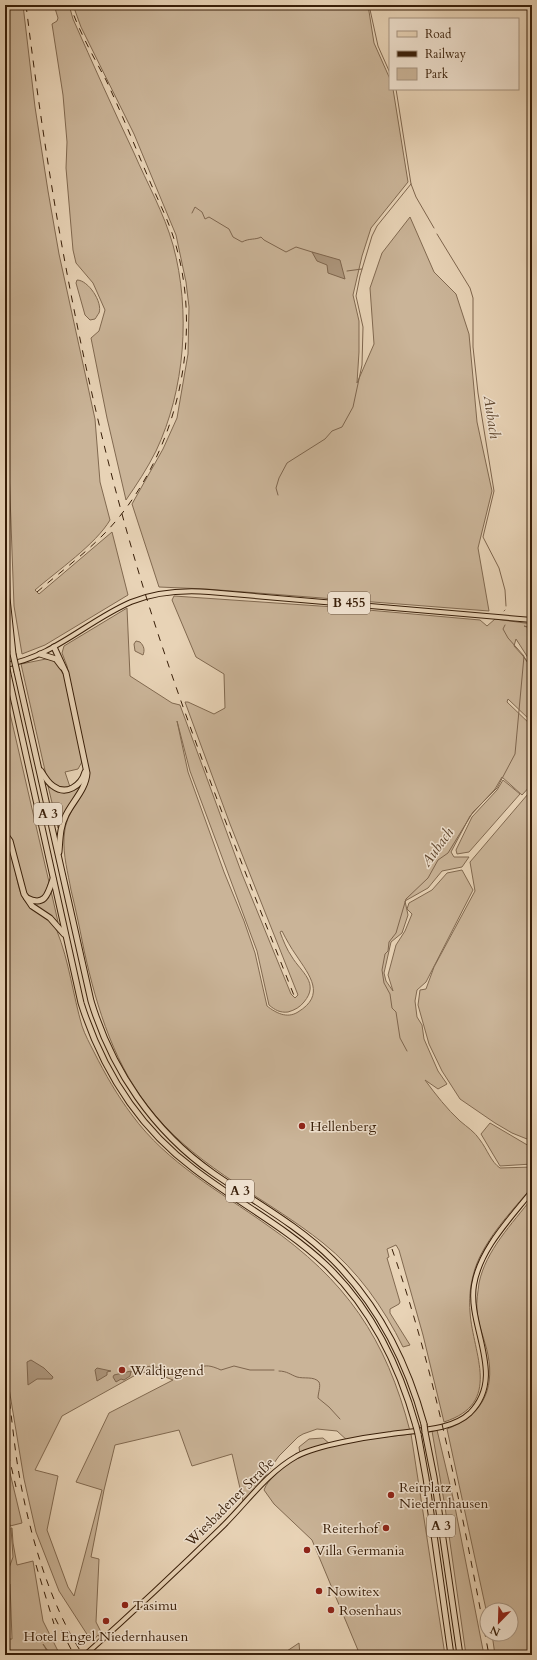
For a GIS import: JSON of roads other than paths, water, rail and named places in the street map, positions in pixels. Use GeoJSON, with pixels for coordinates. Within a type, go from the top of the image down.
{"type":"FeatureCollection","features":[{"type":"Feature","properties":{"kind":"highway","name":"A 3"},"geometry":{"type":"LineString","coordinates":[[5,500],[7,598],[13,654],[58,859],[95,1014],[104,1039],[130,1086],[162,1128],[188,1153],[212,1172],[307,1237],[332,1259],[355,1284],[381,1320],[400,1354],[412,1386],[426,1432],[460,1655]]}},
{"type":"Feature","properties":{"kind":"highway"},"geometry":{"type":"LineString","coordinates":[[54,647],[53,654],[66,672]]}},
{"type":"Feature","properties":{"kind":"highway"},"geometry":{"type":"LineString","coordinates":[[54,647],[66,672],[87,773],[86,781],[62,823],[58,859]]}},
{"type":"Feature","properties":{"kind":"highway"},"geometry":{"type":"LineString","coordinates":[[40,654],[56,659]]}},
{"type":"Feature","properties":{"kind":"highway","name":"A 3"},"geometry":{"type":"LineString","coordinates":[[5,659],[66,937],[82,1003],[94,1039],[111,1074],[131,1106],[155,1135],[183,1160],[301,1244],[326,1265],[345,1285],[368,1315],[385,1344],[405,1389],[418,1434],[426,1478],[451,1655]]}},
{"type":"Feature","properties":{"kind":"highway"},"geometry":{"type":"LineString","coordinates":[[38,768],[49,783],[58,789],[63,790],[73,788],[78,785],[83,777],[86,767]]}},
{"type":"Feature","properties":{"kind":"highway"},"geometry":{"type":"LineString","coordinates":[[5,834],[21,887],[26,897],[32,906],[53,920],[66,937]]}},
{"type":"Feature","properties":{"kind":"highway"},"geometry":{"type":"LineString","coordinates":[[26,897],[38,901],[44,899],[48,893],[53,878]]}},
{"type":"Feature","properties":{"kind":"main road","name":"B 455"},"geometry":{"type":"LineString","coordinates":[[5,665],[27,660],[54,647],[104,616],[129,603],[152,595],[180,591],[324,601],[532,620]]}},
{"type":"Feature","properties":{"kind":"main road"},"geometry":{"type":"LineString","coordinates":[[5,755],[7,773],[5,792]]}},
{"type":"Feature","properties":{"kind":"main road","name":"Wiesbadener Straße"},"geometry":{"type":"LineString","coordinates":[[85,1655],[223,1525],[272,1474],[289,1461],[300,1455],[341,1443],[388,1434],[446,1426],[461,1419],[470,1412],[478,1403],[483,1393],[486,1370],[473,1304],[474,1286],[478,1270],[496,1237],[532,1191]]}},
{"type":"Feature","properties":{"kind":"waterway","name":"Aubach"},"geometry":{"type":"LineString","coordinates":[[369,5],[378,46],[389,71]]}},
{"type":"Feature","properties":{"kind":"waterway","name":"Aubach"},"geometry":{"type":"LineString","coordinates":[[396,90],[411,184],[416,197],[434,228]]}},
{"type":"Feature","properties":{"kind":"waterway"},"geometry":{"type":"LineString","coordinates":[[278,495],[276,488],[279,478],[287,463],[325,439],[332,431],[342,427],[353,407],[362,365],[363,327],[356,296],[360,276],[372,236],[377,226],[411,184]]}},
{"type":"Feature","properties":{"kind":"waterway"},"geometry":{"type":"LineString","coordinates":[[192,213],[195,207],[202,212],[205,219],[209,217],[229,229],[233,237],[242,242],[261,237],[286,252],[296,247],[312,252]]}},
{"type":"Feature","properties":{"kind":"waterway","name":"Aubach"},"geometry":{"type":"LineString","coordinates":[[437,234],[470,288],[473,298],[473,347],[478,393],[494,491],[483,537],[499,568],[505,590],[506,606]]}},
{"type":"Feature","properties":{"kind":"waterway"},"geometry":{"type":"LineString","coordinates":[[347,271],[362,269]]}},
{"type":"Feature","properties":{"kind":"waterway","name":"Aubach"},"geometry":{"type":"LineString","coordinates":[[407,1051],[400,1038],[396,1012],[392,1008],[390,994],[384,983],[382,970],[385,954],[388,951],[389,942],[396,933],[406,899],[428,878],[438,860],[448,853],[473,812],[497,788],[515,754],[524,656],[508,638],[503,629],[505,625]]}},
{"type":"Feature","properties":{"kind":"waterway","name":"Aubach"},"geometry":{"type":"LineString","coordinates":[[524,657],[532,668]]}},
{"type":"Feature","properties":{"kind":"waterway"},"geometry":{"type":"LineString","coordinates":[[131,1372],[151,1366],[184,1374],[190,1373],[205,1366],[214,1367],[221,1370],[234,1366],[250,1370],[274,1370]]}},
{"type":"Feature","properties":{"kind":"waterway"},"geometry":{"type":"LineString","coordinates":[[279,1371],[287,1372],[297,1377],[312,1378],[317,1380],[320,1385],[318,1398],[340,1419]]}},
{"type":"Feature","properties":{"kind":"railway"},"geometry":{"type":"LineString","coordinates":[[26,5],[47,158],[74,310],[90,386],[128,535],[150,609],[183,707],[219,805],[295,998]]}},
{"type":"Feature","properties":{"kind":"railway"},"geometry":{"type":"LineString","coordinates":[[37,592],[80,556],[111,527],[141,486],[158,454],[171,420],[180,384],[185,347],[186,311],[182,274],[172,232],[112,93],[91,53],[70,5]]}},
{"type":"Feature","properties":{"kind":"railway"},"geometry":{"type":"LineString","coordinates":[[392,1249],[423,1349],[436,1399],[459,1501],[489,1655]]}},
{"type":"Feature","properties":{"kind":"railway"},"geometry":{"type":"LineString","coordinates":[[5,1374],[18,1468],[34,1541],[50,1590],[71,1635],[83,1655]]}},
{"type":"Feature","properties":{"kind":"railway"},"geometry":{"type":"LineString","coordinates":[[5,1440],[16,1487]]}},
{"type":"Feature","properties":{"kind":"railway"},"geometry":{"type":"LineString","coordinates":[[36,1565],[54,1624]]}},
{"type":"Feature","properties":{"kind":"railway"},"geometry":{"type":"LineString","coordinates":[[55,1618],[74,1655]]}},
{"type":"Feature","properties":{"kind":"place","name":"Hellenberg"},"geometry":{"type":"Point","coordinates":[302,1126]}},
{"type":"Feature","properties":{"kind":"place","name":"Waldjugend"},"geometry":{"type":"Point","coordinates":[122,1370]}},
{"type":"Feature","properties":{"kind":"place","name":"Reitplatz Niedernhausen"},"geometry":{"type":"Point","coordinates":[391,1495]}},
{"type":"Feature","properties":{"kind":"place","name":"Reiterhof"},"geometry":{"type":"Point","coordinates":[386,1528]}},
{"type":"Feature","properties":{"kind":"place","name":"Villa Germania"},"geometry":{"type":"Point","coordinates":[307,1550]}},
{"type":"Feature","properties":{"kind":"place","name":"Nowitex"},"geometry":{"type":"Point","coordinates":[319,1591]}},
{"type":"Feature","properties":{"kind":"place","name":"Tasimu"},"geometry":{"type":"Point","coordinates":[125,1605]}},
{"type":"Feature","properties":{"kind":"place","name":"Rosenhaus"},"geometry":{"type":"Point","coordinates":[331,1610]}},
{"type":"Feature","properties":{"kind":"place","name":"Hotel Engel Niedernhausen"},"geometry":{"type":"Point","coordinates":[106,1621]}}]}
